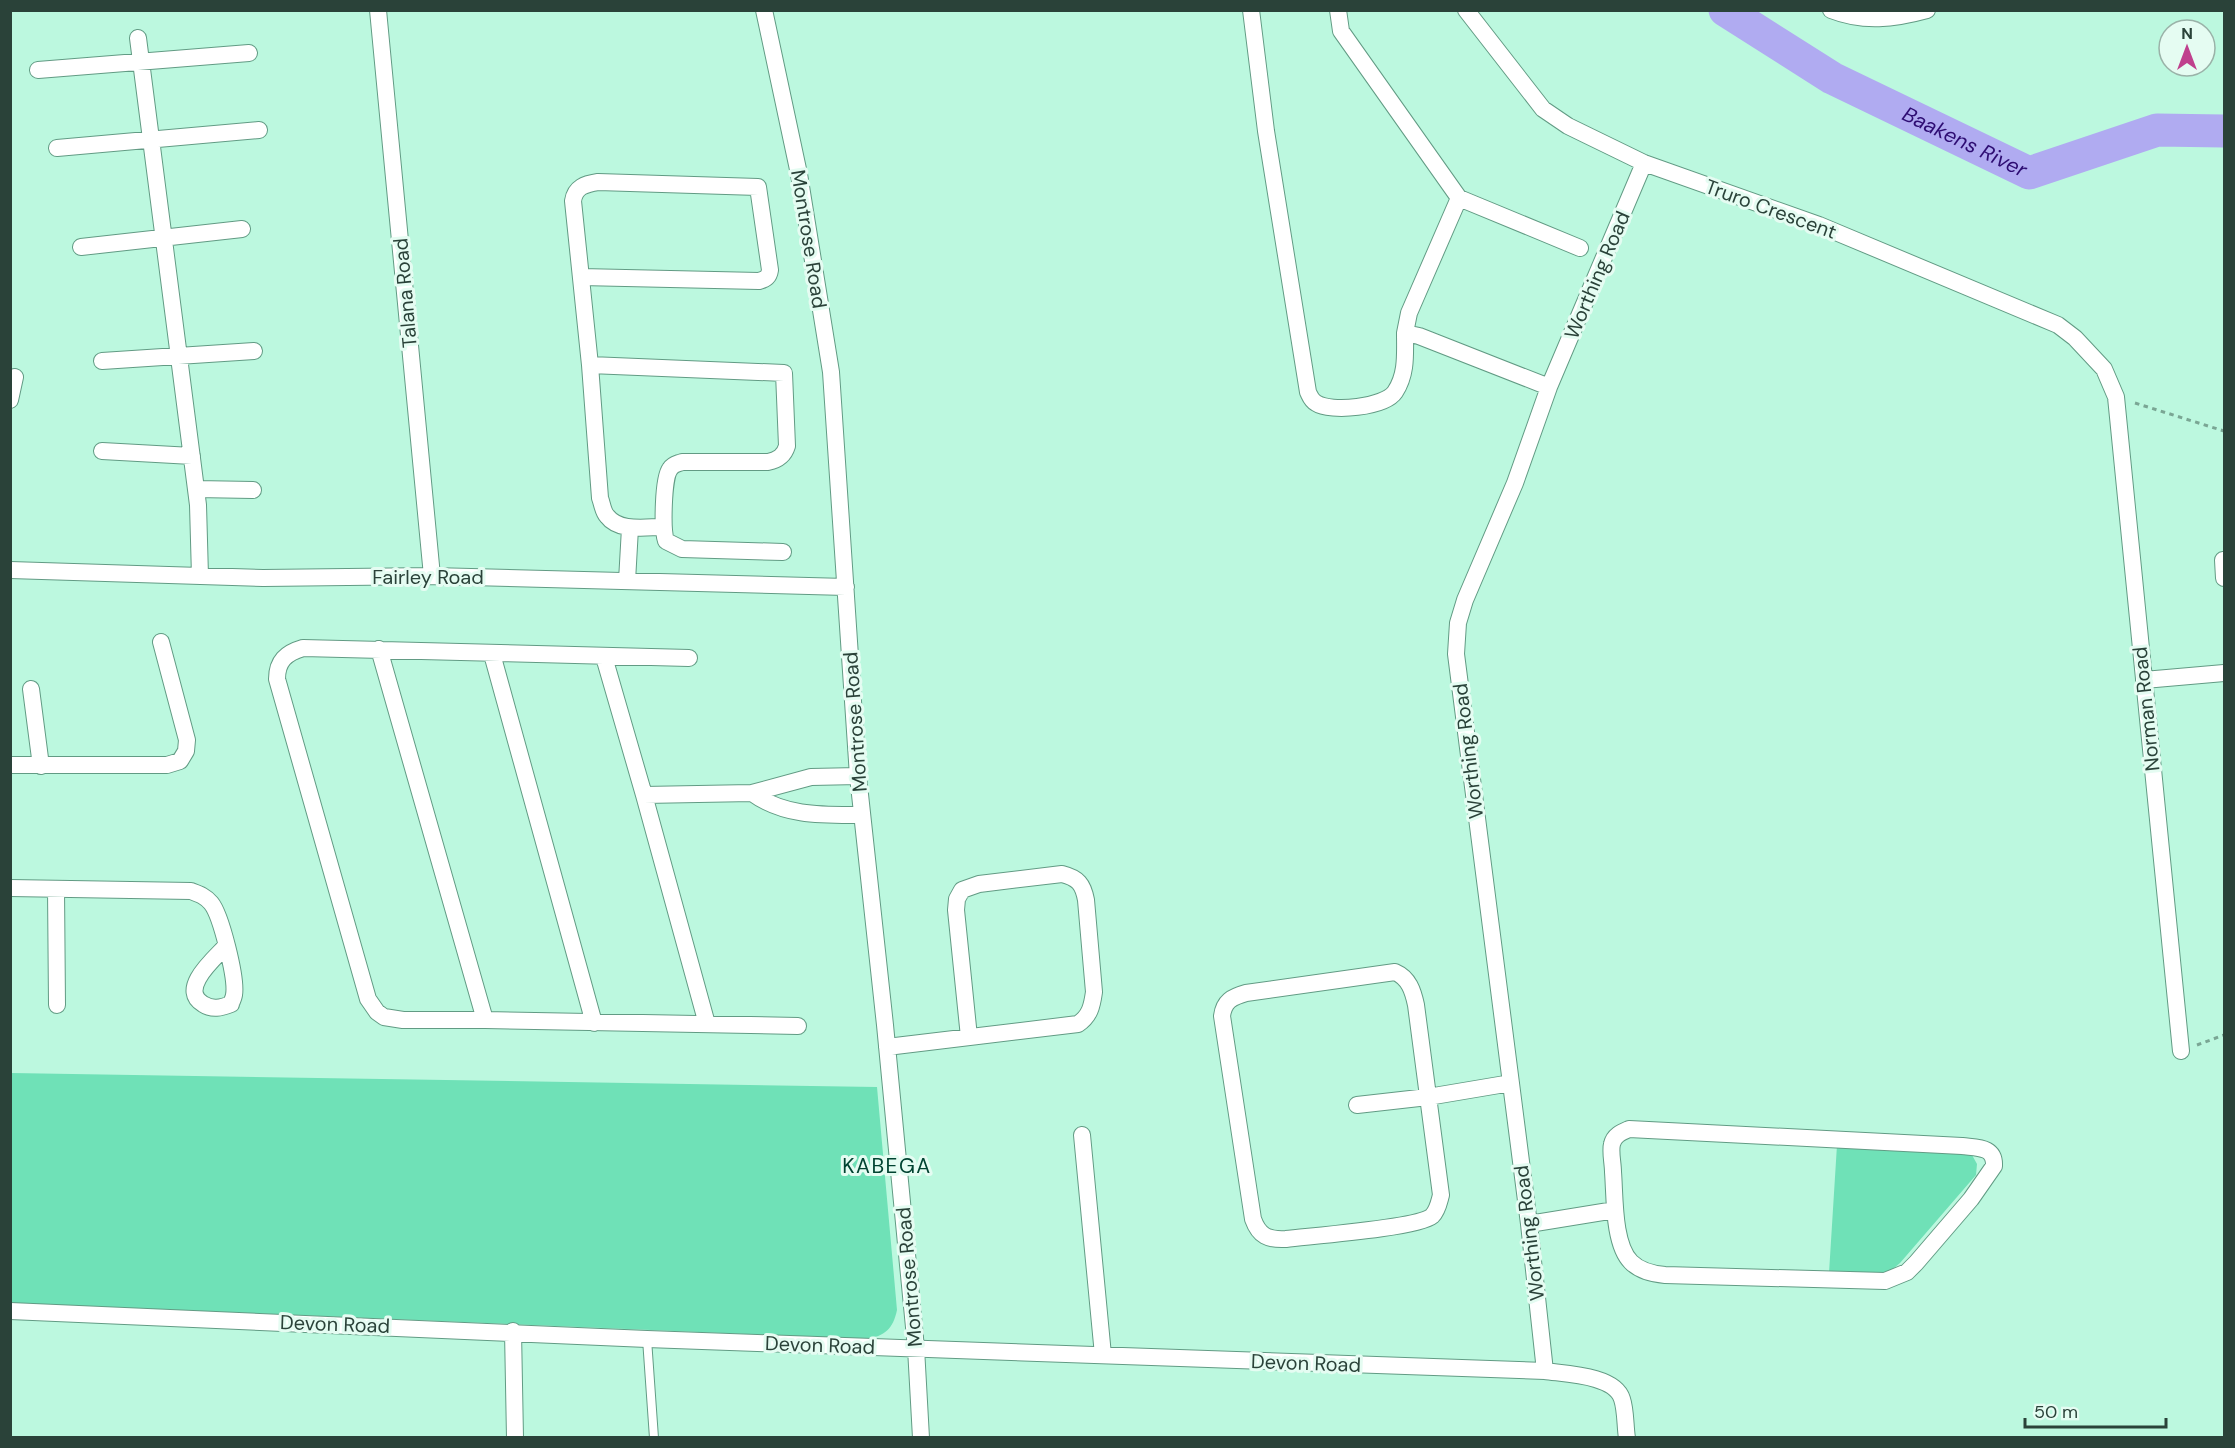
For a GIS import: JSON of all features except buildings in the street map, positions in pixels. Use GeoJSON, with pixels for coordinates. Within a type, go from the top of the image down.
{"type":"FeatureCollection","features":[{"type":"Feature","properties":{"kind":"street","name":"Talana Road"},"geometry":{"type":"LineString","coordinates":[[378,10],[432,576]]}},
{"type":"Feature","properties":{"kind":"street","name":"Montrose Road"},"geometry":{"type":"LineString","coordinates":[[764,10],[800,174],[831,372],[858,776],[916,1348],[921,1437]]}},
{"type":"Feature","properties":{"kind":"street"},"geometry":{"type":"LineString","coordinates":[[1251,10],[1266,131],[1308,392],[1313,402],[1321,406],[1338,408],[1384,402],[1394,394],[1405,368],[1405,333],[1408,313],[1459,198]]}},
{"type":"Feature","properties":{"kind":"street"},"geometry":{"type":"LineString","coordinates":[[1338,10],[1341,31],[1459,198],[1580,248]]}},
{"type":"Feature","properties":{"kind":"street","name":"Truro Crescent"},"geometry":{"type":"LineString","coordinates":[[1466,10],[1543,109],[1569,126],[1644,163],[1819,225],[2058,325],[2075,338],[2104,369]]}},
{"type":"Feature","properties":{"kind":"street"},"geometry":{"type":"LineString","coordinates":[[1831,10],[1845,16],[1871,20],[1927,10]]}},
{"type":"Feature","properties":{"kind":"street"},"geometry":{"type":"LineString","coordinates":[[138,38],[196,489],[200,576]]}},
{"type":"Feature","properties":{"kind":"street"},"geometry":{"type":"LineString","coordinates":[[38,70],[249,53]]}},
{"type":"Feature","properties":{"kind":"street"},"geometry":{"type":"LineString","coordinates":[[57,148],[259,130]]}},
{"type":"Feature","properties":{"kind":"street","name":"Worthing Road"},"geometry":{"type":"LineString","coordinates":[[1545,1371],[1529,1224],[1456,654],[1458,622],[1465,600],[1515,483],[1549,387],[1644,163]]}},
{"type":"Feature","properties":{"kind":"street"},"geometry":{"type":"LineString","coordinates":[[581,277],[759,281],[765,279],[770,275],[770,270],[758,187],[598,182],[580,187],[574,195],[573,201],[590,365],[600,498],[606,516],[615,523],[630,528],[663,527]]}},
{"type":"Feature","properties":{"kind":"street"},"geometry":{"type":"LineString","coordinates":[[81,247],[243,229]]}},
{"type":"Feature","properties":{"kind":"street"},"geometry":{"type":"LineString","coordinates":[[1405,333],[1419,336],[1549,387]]}},
{"type":"Feature","properties":{"kind":"street"},"geometry":{"type":"LineString","coordinates":[[102,361],[254,351]]}},
{"type":"Feature","properties":{"kind":"street"},"geometry":{"type":"LineString","coordinates":[[590,365],[784,373],[787,446],[785,452],[775,460],[768,462],[682,462],[673,465],[668,472],[663,527],[666,541],[682,549],[783,552]]}},
{"type":"Feature","properties":{"kind":"street","name":"Norman Road"},"geometry":{"type":"LineString","coordinates":[[2104,369],[2116,397],[2181,1051]]}},
{"type":"Feature","properties":{"kind":"street"},"geometry":{"type":"LineString","coordinates":[[10,400],[15,377]]}},
{"type":"Feature","properties":{"kind":"street"},"geometry":{"type":"LineString","coordinates":[[102,451],[192,456]]}},
{"type":"Feature","properties":{"kind":"street"},"geometry":{"type":"LineString","coordinates":[[196,489],[253,490]]}},
{"type":"Feature","properties":{"kind":"street"},"geometry":{"type":"LineString","coordinates":[[627,580],[630,528]]}},
{"type":"Feature","properties":{"kind":"street"},"geometry":{"type":"LineString","coordinates":[[2223,560],[2224,578]]}},
{"type":"Feature","properties":{"kind":"street","name":"Fairley Road"},"geometry":{"type":"LineString","coordinates":[[10,570],[263,578],[432,576],[846,587]]}},
{"type":"Feature","properties":{"kind":"street"},"geometry":{"type":"LineString","coordinates":[[10,765],[167,765],[180,761],[186,751],[187,740],[160,642]]}},
{"type":"Feature","properties":{"kind":"street"},"geometry":{"type":"LineString","coordinates":[[690,658],[303,648],[290,652],[278,667],[278,679],[368,999],[376,1012],[384,1017],[403,1020],[798,1026]]}},
{"type":"Feature","properties":{"kind":"street"},"geometry":{"type":"LineString","coordinates":[[379,649],[485,1020]]}},
{"type":"Feature","properties":{"kind":"street"},"geometry":{"type":"LineString","coordinates":[[492,654],[594,1023]]}},
{"type":"Feature","properties":{"kind":"street"},"geometry":{"type":"LineString","coordinates":[[604,657],[707,1024]]}},
{"type":"Feature","properties":{"kind":"street"},"geometry":{"type":"LineString","coordinates":[[2144,680],[2224,673]]}},
{"type":"Feature","properties":{"kind":"street"},"geometry":{"type":"LineString","coordinates":[[31,688],[41,766]]}},
{"type":"Feature","properties":{"kind":"street"},"geometry":{"type":"LineString","coordinates":[[644,795],[752,793],[811,777],[858,776]]}},
{"type":"Feature","properties":{"kind":"street"},"geometry":{"type":"LineString","coordinates":[[752,793],[762,800],[802,814],[862,815]]}},
{"type":"Feature","properties":{"kind":"street"},"geometry":{"type":"LineString","coordinates":[[887,1047],[1078,1024],[1085,1019],[1093,1003],[1093,982],[1086,900],[1084,889],[1075,877],[1062,874],[979,884],[962,890],[957,899],[956,910],[969,1037]]}},
{"type":"Feature","properties":{"kind":"street"},"geometry":{"type":"LineString","coordinates":[[10,888],[191,891],[203,895],[219,914],[226,945]]}},
{"type":"Feature","properties":{"kind":"street"},"geometry":{"type":"LineString","coordinates":[[56,889],[57,1005]]}},
{"type":"Feature","properties":{"kind":"street"},"geometry":{"type":"LineString","coordinates":[[1395,972],[1402,975],[1410,984],[1415,999],[1428,1097],[1441,1195],[1438,1208],[1432,1216],[1406,1225],[1286,1239],[1267,1238],[1261,1234],[1253,1219],[1222,1016],[1223,1007],[1228,1000],[1246,993],[1384,973],[1395,972]]}},
{"type":"Feature","properties":{"kind":"street"},"geometry":{"type":"LineString","coordinates":[[1357,1105],[1428,1097],[1511,1083]]}},
{"type":"Feature","properties":{"kind":"street"},"geometry":{"type":"LineString","coordinates":[[1629,1129],[1962,1146],[1989,1150],[1994,1159],[1994,1169],[1916,1263],[1907,1272],[1885,1281],[1653,1274],[1631,1262],[1624,1253],[1615,1210],[1612,1146],[1617,1135],[1629,1129]]}},
{"type":"Feature","properties":{"kind":"street"},"geometry":{"type":"LineString","coordinates":[[1082,1135],[1103,1355]]}},
{"type":"Feature","properties":{"kind":"street"},"geometry":{"type":"LineString","coordinates":[[1529,1224],[1615,1210]]}},
{"type":"Feature","properties":{"kind":"street","name":"Devon Road"},"geometry":{"type":"LineString","coordinates":[[10,1311],[513,1331],[647,1339],[1545,1371],[1592,1378],[1610,1385],[1622,1399],[1627,1437]]}},
{"type":"Feature","properties":{"kind":"street"},"geometry":{"type":"LineString","coordinates":[[513,1331],[515,1437]]}},
{"type":"Feature","properties":{"kind":"lane"},"geometry":{"type":"LineString","coordinates":[[647,1339],[654,1437]]}},
{"type":"Feature","properties":{"kind":"path"},"geometry":{"type":"LineString","coordinates":[[2116,397],[2224,431]]}},
{"type":"Feature","properties":{"kind":"path"},"geometry":{"type":"LineString","coordinates":[[2181,1051],[2224,1035]]}},
{"type":"Feature","properties":{"kind":"green space"},"geometry":{"type":"Polygon","coordinates":[[[11,1073],[877,1087],[897,1310],[887,1331],[866,1339],[11,1303],[11,1073]]]}},
{"type":"Feature","properties":{"kind":"green space"},"geometry":{"type":"Polygon","coordinates":[[[1837,1145],[1972,1155],[1977,1164],[1976,1175],[1900,1263],[1888,1273],[1829,1273],[1837,1145]]]}},
{"type":"Feature","properties":{"kind":"waterway","name":"Baakens River"},"geometry":{"type":"LineString","coordinates":[[1725,10],[1832,78],[2029,173],[2157,130],[2224,131]]}},
{"type":"Feature","properties":{"kind":"district","name":"KABEGA"},"geometry":{"type":"Point","coordinates":[887,1166]}}]}
